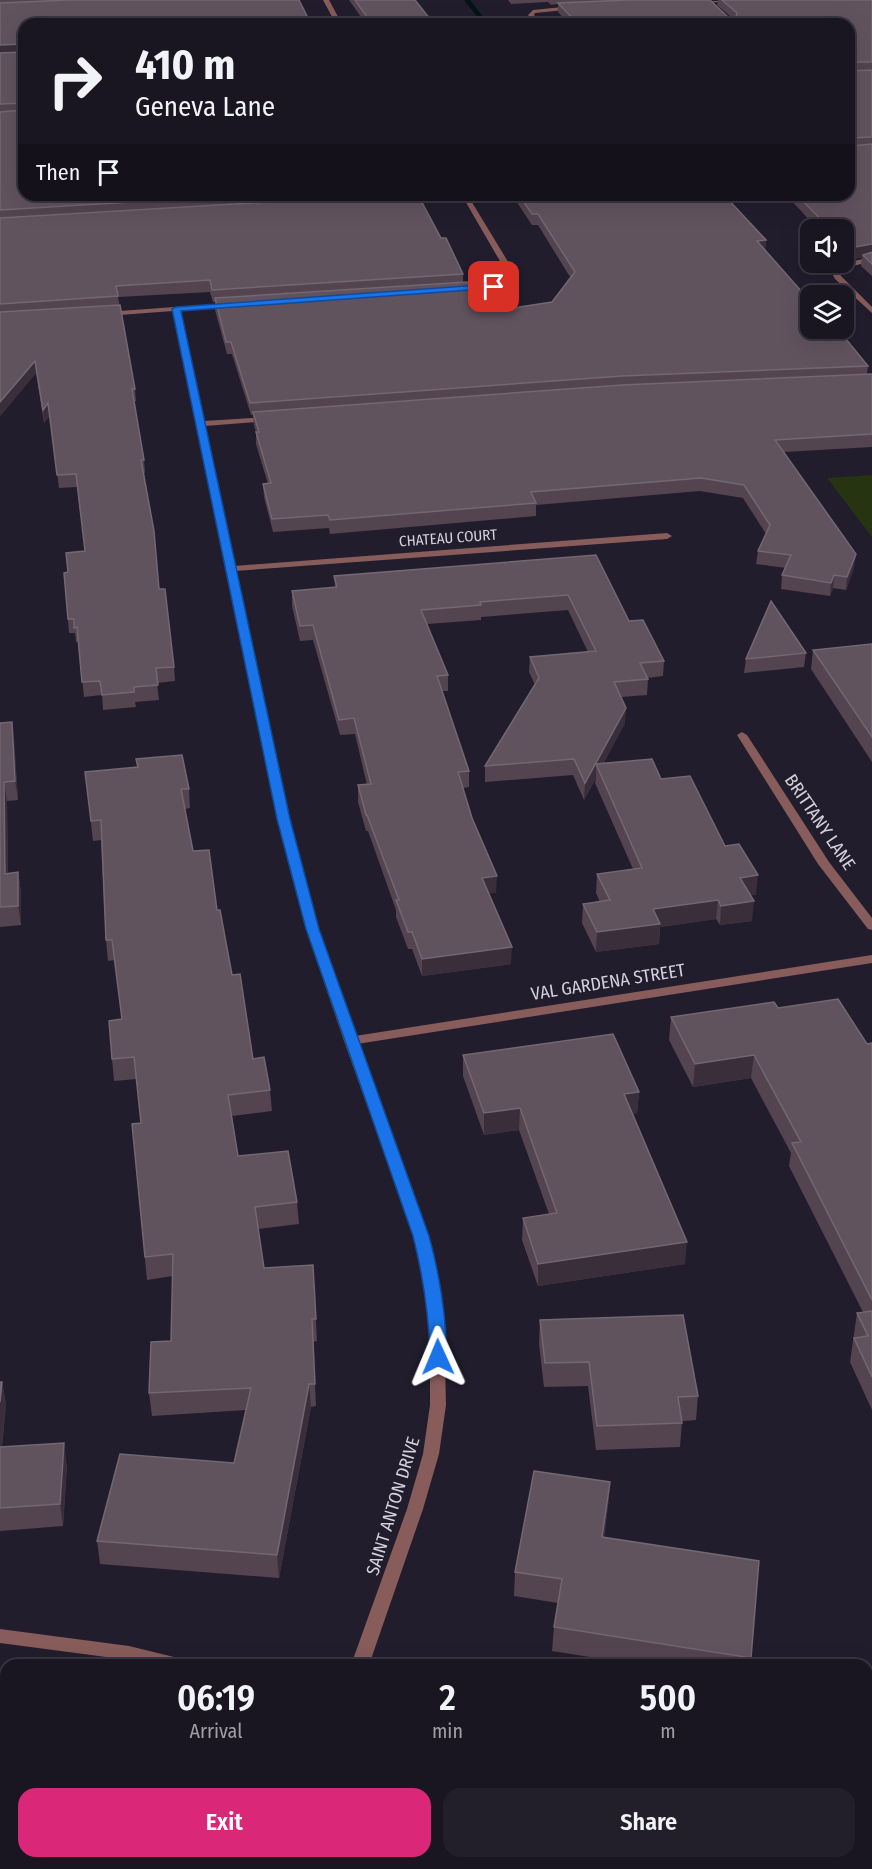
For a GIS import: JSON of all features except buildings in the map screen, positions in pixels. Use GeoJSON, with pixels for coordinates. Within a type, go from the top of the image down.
{"type":"FeatureCollection","features":[{"type":"Feature","properties":{"kind":"street"},"geometry":{"type":"LineString","coordinates":[[326,0],[336,18]]}},
{"type":"Feature","properties":{"kind":"street"},"geometry":{"type":"LineString","coordinates":[[683,2],[736,0]]}},
{"type":"Feature","properties":{"kind":"street"},"geometry":{"type":"LineString","coordinates":[[707,1],[715,9]]}},
{"type":"Feature","properties":{"kind":"street"},"geometry":{"type":"LineString","coordinates":[[533,18],[531,15],[537,11],[576,8]]}},
{"type":"Feature","properties":{"kind":"street"},"geometry":{"type":"LineString","coordinates":[[450,291],[485,288],[505,283],[512,275],[468,201]]}},
{"type":"Feature","properties":{"kind":"street"},"geometry":{"type":"LineString","coordinates":[[872,259],[834,269],[835,273],[872,311]]}},
{"type":"Feature","properties":{"kind":"street"},"geometry":{"type":"LineString","coordinates":[[94,314],[236,305]]}},
{"type":"Feature","properties":{"kind":"street","name":"SAINT ANTON DRIVE"},"geometry":{"type":"LineString","coordinates":[[176,309],[286,830],[312,929],[421,1236],[431,1273],[437,1316],[438,1405],[431,1454],[415,1509],[362,1659]]}},
{"type":"Feature","properties":{"kind":"street"},"geometry":{"type":"LineString","coordinates":[[202,424],[273,419]]}},
{"type":"Feature","properties":{"kind":"street","name":"CHATEAU COURT"},"geometry":{"type":"LineString","coordinates":[[230,569],[667,536]]}},
{"type":"Feature","properties":{"kind":"street","name":"BRITTANY LANE"},"geometry":{"type":"LineString","coordinates":[[742,735],[824,864],[872,926]]}},
{"type":"Feature","properties":{"kind":"street","name":"VAL GARDENA STREET"},"geometry":{"type":"LineString","coordinates":[[350,1041],[872,959]]}},
{"type":"Feature","properties":{"kind":"street"},"geometry":{"type":"LineString","coordinates":[[0,1636],[129,1653],[154,1659]]}},
{"type":"Feature","properties":{"kind":"green space"},"geometry":{"type":"Polygon","coordinates":[[[872,475],[872,537],[827,478],[872,475]]]}},
{"type":"Feature","properties":{"kind":"waterway"},"geometry":{"type":"LineString","coordinates":[[467,0],[481,18]]}},
{"type":"Feature","properties":{"kind":"route"},"geometry":{"type":"LineString","coordinates":[[438,1357],[437,1316],[431,1273],[421,1236],[312,929],[284,819],[176,309],[494,287]]}}]}
